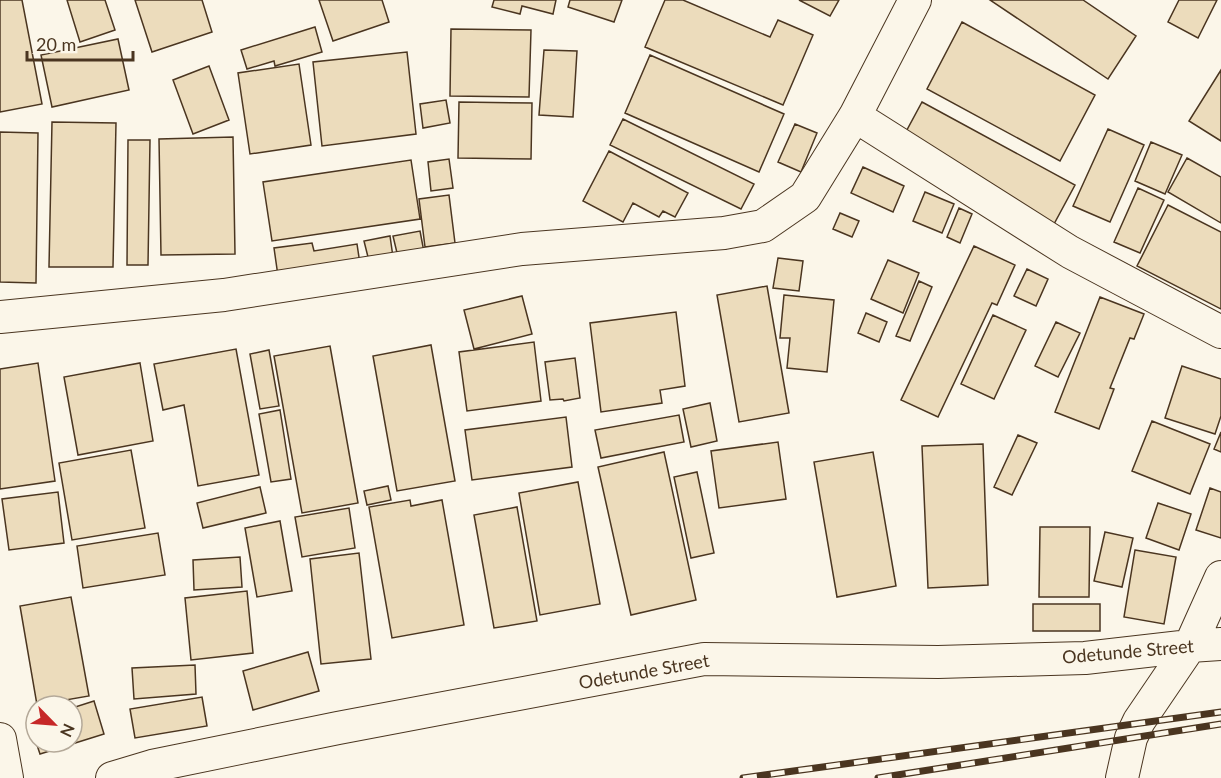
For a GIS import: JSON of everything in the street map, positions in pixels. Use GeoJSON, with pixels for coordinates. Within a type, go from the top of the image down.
{"type":"FeatureCollection","features":[{"type":"Feature","properties":{"kind":"street"},"geometry":{"type":"LineString","coordinates":[[0,317],[224,296],[522,249],[724,233],[763,226],[805,197],[855,116],[915,0]]}},
{"type":"Feature","properties":{"kind":"street"},"geometry":{"type":"LineString","coordinates":[[855,116],[1070,252],[1221,332]]}},
{"type":"Feature","properties":{"kind":"street"},"geometry":{"type":"LineString","coordinates":[[1122,778],[1131,738],[1139,720],[1190,646],[1221,577]]}},
{"type":"Feature","properties":{"kind":"street","name":"Odetunde Street"},"geometry":{"type":"LineString","coordinates":[[112,778],[152,766],[338,728],[704,659],[938,662],[1017,660],[1085,658],[1221,644]]}},
{"type":"Feature","properties":{"kind":"street"},"geometry":{"type":"LineString","coordinates":[[0,739],[7,778]]}},
{"type":"Feature","properties":{"kind":"building"},"geometry":{"type":"Polygon","coordinates":[[[0,0],[22,0],[42,104],[0,112],[0,0]]]}},
{"type":"Feature","properties":{"kind":"building"},"geometry":{"type":"Polygon","coordinates":[[[67,0],[105,0],[115,30],[80,42],[67,0]]]}},
{"type":"Feature","properties":{"kind":"building"},"geometry":{"type":"Polygon","coordinates":[[[135,0],[202,0],[212,32],[152,52],[135,0]]]}},
{"type":"Feature","properties":{"kind":"building"},"geometry":{"type":"Polygon","coordinates":[[[319,0],[382,0],[389,22],[333,41],[319,0]]]}},
{"type":"Feature","properties":{"kind":"building"},"geometry":{"type":"Polygon","coordinates":[[[494,0],[556,0],[553,14],[522,6],[520,14],[492,7],[494,0]]]}},
{"type":"Feature","properties":{"kind":"building"},"geometry":{"type":"Polygon","coordinates":[[[570,0],[622,0],[614,22],[568,7],[570,0]]]}},
{"type":"Feature","properties":{"kind":"building"},"geometry":{"type":"Polygon","coordinates":[[[665,0],[683,0],[770,37],[778,20],[813,35],[783,105],[645,47],[665,0]]]}},
{"type":"Feature","properties":{"kind":"building"},"geometry":{"type":"Polygon","coordinates":[[[799,0],[839,0],[830,16],[799,0]]]}},
{"type":"Feature","properties":{"kind":"building"},"geometry":{"type":"Polygon","coordinates":[[[990,0],[1083,0],[1136,36],[1108,79],[990,0]]]}},
{"type":"Feature","properties":{"kind":"building"},"geometry":{"type":"Polygon","coordinates":[[[1179,0],[1217,0],[1198,38],[1168,22],[1179,0]]]}},
{"type":"Feature","properties":{"kind":"building"},"geometry":{"type":"Polygon","coordinates":[[[962,22],[1095,95],[1060,161],[927,89],[962,22]]]}},
{"type":"Feature","properties":{"kind":"building"},"geometry":{"type":"Polygon","coordinates":[[[315,27],[322,52],[275,66],[274,61],[247,69],[241,50],[315,27]]]}},
{"type":"Feature","properties":{"kind":"building"},"geometry":{"type":"Polygon","coordinates":[[[451,29],[531,30],[529,97],[450,96],[451,29]]]}},
{"type":"Feature","properties":{"kind":"building"},"geometry":{"type":"Polygon","coordinates":[[[118,39],[129,90],[52,107],[41,55],[118,39]]]}},
{"type":"Feature","properties":{"kind":"building"},"geometry":{"type":"Polygon","coordinates":[[[544,50],[577,51],[573,117],[539,115],[544,50]]]}},
{"type":"Feature","properties":{"kind":"building"},"geometry":{"type":"Polygon","coordinates":[[[407,52],[416,134],[322,146],[313,62],[407,52]]]}},
{"type":"Feature","properties":{"kind":"building"},"geometry":{"type":"Polygon","coordinates":[[[650,55],[784,114],[759,172],[625,113],[650,55]]]}},
{"type":"Feature","properties":{"kind":"building"},"geometry":{"type":"Polygon","coordinates":[[[299,64],[311,145],[250,154],[238,73],[299,64]]]}},
{"type":"Feature","properties":{"kind":"building"},"geometry":{"type":"Polygon","coordinates":[[[209,66],[229,120],[193,134],[173,80],[209,66]]]}},
{"type":"Feature","properties":{"kind":"building"},"geometry":{"type":"Polygon","coordinates":[[[1221,70],[1221,141],[1189,121],[1221,70]]]}},
{"type":"Feature","properties":{"kind":"building"},"geometry":{"type":"Polygon","coordinates":[[[446,100],[450,123],[423,128],[420,104],[446,100]]]}},
{"type":"Feature","properties":{"kind":"building"},"geometry":{"type":"Polygon","coordinates":[[[459,102],[532,103],[531,159],[458,158],[459,102]]]}},
{"type":"Feature","properties":{"kind":"building"},"geometry":{"type":"Polygon","coordinates":[[[922,102],[1075,185],[1054,224],[901,141],[922,102]]]}},
{"type":"Feature","properties":{"kind":"building"},"geometry":{"type":"Polygon","coordinates":[[[623,119],[754,184],[741,209],[610,145],[623,119]]]}},
{"type":"Feature","properties":{"kind":"building"},"geometry":{"type":"Polygon","coordinates":[[[52,122],[116,123],[113,267],[49,267],[52,122]]]}},
{"type":"Feature","properties":{"kind":"building"},"geometry":{"type":"Polygon","coordinates":[[[795,124],[817,133],[801,172],[778,162],[795,124]]]}},
{"type":"Feature","properties":{"kind":"building"},"geometry":{"type":"Polygon","coordinates":[[[1108,129],[1144,145],[1110,222],[1073,206],[1108,129]]]}},
{"type":"Feature","properties":{"kind":"building"},"geometry":{"type":"Polygon","coordinates":[[[0,132],[38,133],[36,283],[0,282],[0,132]]]}},
{"type":"Feature","properties":{"kind":"building"},"geometry":{"type":"Polygon","coordinates":[[[233,137],[235,254],[161,255],[159,139],[233,137]]]}},
{"type":"Feature","properties":{"kind":"building"},"geometry":{"type":"Polygon","coordinates":[[[128,140],[150,140],[148,265],[127,265],[128,140]]]}},
{"type":"Feature","properties":{"kind":"building"},"geometry":{"type":"Polygon","coordinates":[[[1151,142],[1182,155],[1165,194],[1135,181],[1151,142]]]}},
{"type":"Feature","properties":{"kind":"building"},"geometry":{"type":"Polygon","coordinates":[[[609,151],[688,193],[675,217],[663,211],[659,217],[633,203],[623,222],[583,201],[609,151]]]}},
{"type":"Feature","properties":{"kind":"building"},"geometry":{"type":"Polygon","coordinates":[[[1187,158],[1221,177],[1221,223],[1168,192],[1187,158]]]}},
{"type":"Feature","properties":{"kind":"building"},"geometry":{"type":"Polygon","coordinates":[[[449,159],[453,188],[431,191],[428,162],[449,159]]]}},
{"type":"Feature","properties":{"kind":"building"},"geometry":{"type":"Polygon","coordinates":[[[411,160],[420,219],[272,241],[263,182],[411,160]]]}},
{"type":"Feature","properties":{"kind":"building"},"geometry":{"type":"Polygon","coordinates":[[[863,167],[904,186],[893,212],[851,193],[863,167]]]}},
{"type":"Feature","properties":{"kind":"building"},"geometry":{"type":"Polygon","coordinates":[[[1138,188],[1164,200],[1140,253],[1114,242],[1138,188]]]}},
{"type":"Feature","properties":{"kind":"building"},"geometry":{"type":"Polygon","coordinates":[[[925,192],[954,204],[942,233],[913,221],[925,192]]]}},
{"type":"Feature","properties":{"kind":"building"},"geometry":{"type":"Polygon","coordinates":[[[449,195],[455,243],[425,247],[419,199],[449,195]]]}},
{"type":"Feature","properties":{"kind":"building"},"geometry":{"type":"Polygon","coordinates":[[[1168,205],[1221,232],[1221,309],[1137,266],[1168,205]]]}},
{"type":"Feature","properties":{"kind":"building"},"geometry":{"type":"Polygon","coordinates":[[[959,208],[972,214],[960,243],[947,237],[959,208]]]}},
{"type":"Feature","properties":{"kind":"building"},"geometry":{"type":"Polygon","coordinates":[[[840,213],[859,221],[852,237],[833,229],[840,213]]]}},
{"type":"Feature","properties":{"kind":"building"},"geometry":{"type":"Polygon","coordinates":[[[420,231],[424,252],[398,257],[393,236],[420,231]]]}},
{"type":"Feature","properties":{"kind":"building"},"geometry":{"type":"Polygon","coordinates":[[[390,236],[393,257],[369,261],[364,241],[390,236]]]}},
{"type":"Feature","properties":{"kind":"building"},"geometry":{"type":"Polygon","coordinates":[[[312,243],[314,251],[357,244],[360,264],[278,276],[274,248],[312,243]]]}},
{"type":"Feature","properties":{"kind":"building"},"geometry":{"type":"Polygon","coordinates":[[[974,246],[1015,265],[997,305],[992,303],[938,417],[901,400],[974,246]]]}},
{"type":"Feature","properties":{"kind":"building"},"geometry":{"type":"Polygon","coordinates":[[[778,258],[803,261],[799,291],[773,288],[778,258]]]}},
{"type":"Feature","properties":{"kind":"building"},"geometry":{"type":"Polygon","coordinates":[[[888,260],[919,273],[903,313],[871,299],[888,260]]]}},
{"type":"Feature","properties":{"kind":"building"},"geometry":{"type":"Polygon","coordinates":[[[1027,269],[1048,279],[1036,306],[1014,296],[1027,269]]]}},
{"type":"Feature","properties":{"kind":"building"},"geometry":{"type":"Polygon","coordinates":[[[919,281],[932,287],[910,341],[896,336],[919,281]]]}},
{"type":"Feature","properties":{"kind":"building"},"geometry":{"type":"Polygon","coordinates":[[[767,286],[789,413],[739,422],[717,295],[767,286]]]}},
{"type":"Feature","properties":{"kind":"building"},"geometry":{"type":"Polygon","coordinates":[[[784,295],[834,300],[827,372],[787,368],[790,338],[780,338],[784,295]]]}},
{"type":"Feature","properties":{"kind":"building"},"geometry":{"type":"Polygon","coordinates":[[[522,296],[532,334],[474,349],[464,310],[522,296]]]}},
{"type":"Feature","properties":{"kind":"building"},"geometry":{"type":"Polygon","coordinates":[[[1100,297],[1144,314],[1134,339],[1130,338],[1110,388],[1114,389],[1099,429],[1055,412],[1100,297]]]}},
{"type":"Feature","properties":{"kind":"building"},"geometry":{"type":"Polygon","coordinates":[[[676,312],[685,386],[660,390],[662,403],[601,412],[590,323],[676,312]]]}},
{"type":"Feature","properties":{"kind":"building"},"geometry":{"type":"Polygon","coordinates":[[[866,313],[887,322],[879,342],[858,333],[866,313]]]}},
{"type":"Feature","properties":{"kind":"building"},"geometry":{"type":"Polygon","coordinates":[[[993,315],[1026,330],[994,399],[961,384],[993,315]]]}},
{"type":"Feature","properties":{"kind":"building"},"geometry":{"type":"Polygon","coordinates":[[[1056,322],[1080,333],[1058,377],[1035,366],[1056,322]]]}},
{"type":"Feature","properties":{"kind":"building"},"geometry":{"type":"Polygon","coordinates":[[[534,342],[541,401],[467,411],[459,352],[534,342]]]}},
{"type":"Feature","properties":{"kind":"building"},"geometry":{"type":"Polygon","coordinates":[[[431,345],[455,481],[397,491],[373,356],[431,345]]]}},
{"type":"Feature","properties":{"kind":"building"},"geometry":{"type":"Polygon","coordinates":[[[330,346],[358,503],[302,513],[274,356],[330,346]]]}},
{"type":"Feature","properties":{"kind":"building"},"geometry":{"type":"Polygon","coordinates":[[[236,349],[259,475],[198,486],[184,405],[163,410],[154,364],[236,349]]]}},
{"type":"Feature","properties":{"kind":"building"},"geometry":{"type":"Polygon","coordinates":[[[269,350],[279,406],[260,409],[250,354],[269,350]]]}},
{"type":"Feature","properties":{"kind":"building"},"geometry":{"type":"Polygon","coordinates":[[[575,358],[580,398],[564,401],[563,399],[550,400],[545,362],[575,358]]]}},
{"type":"Feature","properties":{"kind":"building"},"geometry":{"type":"Polygon","coordinates":[[[38,363],[55,481],[0,489],[0,369],[38,363]]]}},
{"type":"Feature","properties":{"kind":"building"},"geometry":{"type":"Polygon","coordinates":[[[140,363],[153,441],[78,455],[64,377],[140,363]]]}},
{"type":"Feature","properties":{"kind":"building"},"geometry":{"type":"Polygon","coordinates":[[[1182,366],[1221,379],[1221,416],[1215,434],[1165,418],[1182,366]]]}},
{"type":"Feature","properties":{"kind":"building"},"geometry":{"type":"Polygon","coordinates":[[[710,403],[717,441],[691,447],[683,409],[710,403]]]}},
{"type":"Feature","properties":{"kind":"building"},"geometry":{"type":"Polygon","coordinates":[[[280,410],[291,479],[271,482],[259,414],[280,410]]]}},
{"type":"Feature","properties":{"kind":"building"},"geometry":{"type":"Polygon","coordinates":[[[679,415],[684,442],[601,458],[595,430],[679,415]]]}},
{"type":"Feature","properties":{"kind":"building"},"geometry":{"type":"Polygon","coordinates":[[[566,417],[572,467],[472,480],[465,430],[566,417]]]}},
{"type":"Feature","properties":{"kind":"building"},"geometry":{"type":"Polygon","coordinates":[[[1152,421],[1210,444],[1190,494],[1132,471],[1152,421]]]}},
{"type":"Feature","properties":{"kind":"building"},"geometry":{"type":"Polygon","coordinates":[[[1221,432],[1221,452],[1214,449],[1221,432]]]}},
{"type":"Feature","properties":{"kind":"building"},"geometry":{"type":"Polygon","coordinates":[[[1018,435],[1037,443],[1012,495],[994,487],[1018,435]]]}},
{"type":"Feature","properties":{"kind":"building"},"geometry":{"type":"Polygon","coordinates":[[[778,442],[786,499],[719,508],[711,451],[778,442]]]}},
{"type":"Feature","properties":{"kind":"building"},"geometry":{"type":"Polygon","coordinates":[[[983,444],[988,585],[928,588],[922,446],[983,444]]]}},
{"type":"Feature","properties":{"kind":"building"},"geometry":{"type":"Polygon","coordinates":[[[131,450],[145,528],[72,540],[59,463],[131,450]]]}},
{"type":"Feature","properties":{"kind":"building"},"geometry":{"type":"Polygon","coordinates":[[[664,452],[696,600],[631,615],[598,467],[664,452]]]}},
{"type":"Feature","properties":{"kind":"building"},"geometry":{"type":"Polygon","coordinates":[[[873,452],[896,586],[837,597],[814,462],[873,452]]]}},
{"type":"Feature","properties":{"kind":"building"},"geometry":{"type":"Polygon","coordinates":[[[697,472],[714,553],[691,558],[674,477],[697,472]]]}},
{"type":"Feature","properties":{"kind":"building"},"geometry":{"type":"Polygon","coordinates":[[[578,482],[600,604],[540,615],[519,493],[578,482]]]}},
{"type":"Feature","properties":{"kind":"building"},"geometry":{"type":"Polygon","coordinates":[[[388,486],[391,500],[367,505],[364,491],[388,486]]]}},
{"type":"Feature","properties":{"kind":"building"},"geometry":{"type":"Polygon","coordinates":[[[260,487],[266,513],[203,528],[197,503],[260,487]]]}},
{"type":"Feature","properties":{"kind":"building"},"geometry":{"type":"Polygon","coordinates":[[[1210,488],[1221,492],[1221,538],[1196,530],[1210,488]]]}},
{"type":"Feature","properties":{"kind":"building"},"geometry":{"type":"Polygon","coordinates":[[[58,492],[64,543],[9,550],[2,499],[58,492]]]}},
{"type":"Feature","properties":{"kind":"building"},"geometry":{"type":"Polygon","coordinates":[[[410,500],[411,506],[442,500],[464,625],[392,638],[369,507],[410,500]]]}},
{"type":"Feature","properties":{"kind":"building"},"geometry":{"type":"Polygon","coordinates":[[[1158,503],[1191,514],[1179,550],[1146,538],[1158,503]]]}},
{"type":"Feature","properties":{"kind":"building"},"geometry":{"type":"Polygon","coordinates":[[[517,507],[537,621],[494,628],[474,515],[517,507]]]}},
{"type":"Feature","properties":{"kind":"building"},"geometry":{"type":"Polygon","coordinates":[[[349,508],[355,548],[302,557],[295,517],[349,508]]]}},
{"type":"Feature","properties":{"kind":"building"},"geometry":{"type":"Polygon","coordinates":[[[280,521],[292,591],[257,597],[245,528],[280,521]]]}},
{"type":"Feature","properties":{"kind":"building"},"geometry":{"type":"Polygon","coordinates":[[[1040,527],[1090,527],[1089,597],[1039,597],[1040,527]]]}},
{"type":"Feature","properties":{"kind":"building"},"geometry":{"type":"Polygon","coordinates":[[[1105,532],[1133,538],[1122,587],[1094,581],[1105,532]]]}},
{"type":"Feature","properties":{"kind":"building"},"geometry":{"type":"Polygon","coordinates":[[[158,533],[165,575],[83,588],[77,546],[158,533]]]}},
{"type":"Feature","properties":{"kind":"building"},"geometry":{"type":"Polygon","coordinates":[[[1135,550],[1176,557],[1164,624],[1124,617],[1135,550]]]}},
{"type":"Feature","properties":{"kind":"building"},"geometry":{"type":"Polygon","coordinates":[[[359,553],[371,659],[321,664],[310,559],[359,553]]]}},
{"type":"Feature","properties":{"kind":"building"},"geometry":{"type":"Polygon","coordinates":[[[240,557],[242,587],[194,590],[193,560],[240,557]]]}},
{"type":"Feature","properties":{"kind":"building"},"geometry":{"type":"Polygon","coordinates":[[[247,591],[253,653],[191,660],[185,598],[247,591]]]}},
{"type":"Feature","properties":{"kind":"building"},"geometry":{"type":"Polygon","coordinates":[[[71,597],[89,696],[84,697],[84,694],[35,694],[20,606],[71,597]]]}},
{"type":"Feature","properties":{"kind":"building"},"geometry":{"type":"Polygon","coordinates":[[[1033,604],[1100,604],[1100,631],[1033,631],[1033,604]]]}},
{"type":"Feature","properties":{"kind":"building"},"geometry":{"type":"Polygon","coordinates":[[[308,652],[319,691],[253,710],[243,671],[308,652]]]}},
{"type":"Feature","properties":{"kind":"building"},"geometry":{"type":"Polygon","coordinates":[[[195,665],[196,694],[134,699],[132,668],[195,665]]]}},
{"type":"Feature","properties":{"kind":"building"},"geometry":{"type":"Polygon","coordinates":[[[202,697],[207,726],[135,738],[130,709],[202,697]]]}},
{"type":"Feature","properties":{"kind":"building"},"geometry":{"type":"Polygon","coordinates":[[[94,701],[104,734],[84,740],[84,704],[94,701]]]}},
{"type":"Feature","properties":{"kind":"railway"},"geometry":{"type":"LineString","coordinates":[[743,778],[1221,712]]}},
{"type":"Feature","properties":{"kind":"railway"},"geometry":{"type":"LineString","coordinates":[[878,778],[1221,724]]}}]}
